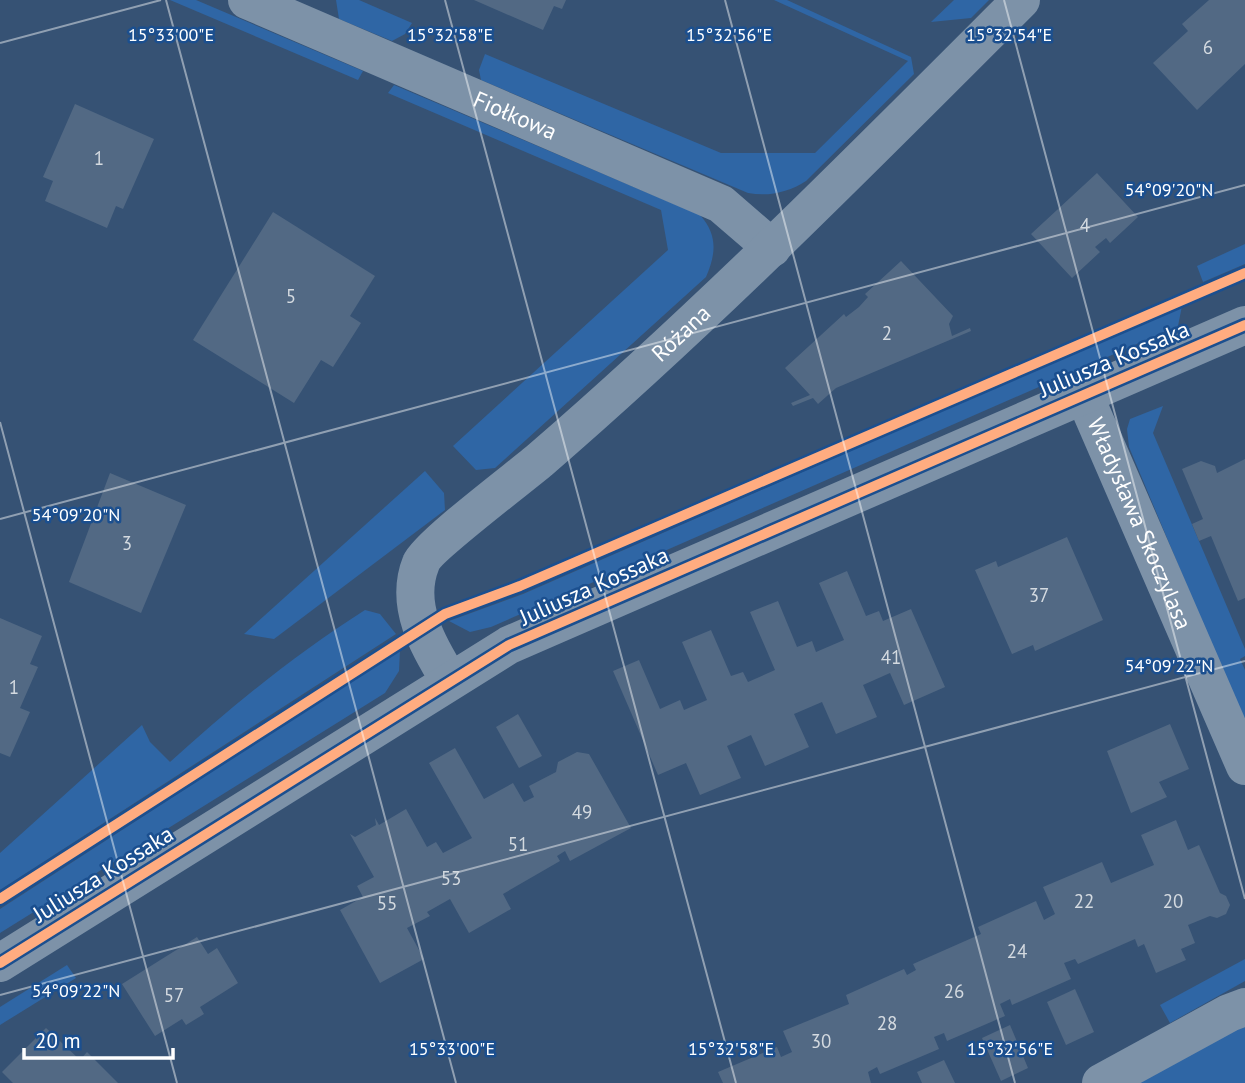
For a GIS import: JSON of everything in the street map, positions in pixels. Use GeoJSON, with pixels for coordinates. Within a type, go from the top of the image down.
{"type":"FeatureCollection","features":[{"type":"Feature","properties":{"kind":"street","name":"Fiołkowa"},"geometry":{"type":"LineString","coordinates":[[247,0],[721,204],[772,247]]}},
{"type":"Feature","properties":{"kind":"street","name":"Różana"},"geometry":{"type":"LineString","coordinates":[[450,681],[419,621],[413,589],[422,560],[540,460],[772,247],[1021,0]]}},
{"type":"Feature","properties":{"kind":"street","name":"Juliusza Kossaka"},"geometry":{"type":"LineString","coordinates":[[0,963],[509,645],[1245,325]]}},
{"type":"Feature","properties":{"kind":"street","name":"Władysława Skoczylasa"},"geometry":{"type":"LineString","coordinates":[[1084,395],[1245,766]]}},
{"type":"Feature","properties":{"kind":"street"},"geometry":{"type":"LineString","coordinates":[[1101,1083],[1229,1013],[1245,1007]]}},
{"type":"Feature","properties":{"kind":"shaded area"},"geometry":{"type":"Polygon","coordinates":[[[170,0],[196,0],[363,71],[358,80],[170,0]]]}},
{"type":"Feature","properties":{"kind":"shaded area"},"geometry":{"type":"Polygon","coordinates":[[[336,0],[359,0],[412,23],[405,34],[392,41],[339,19],[336,0]]]}},
{"type":"Feature","properties":{"kind":"shaded area"},"geometry":{"type":"Polygon","coordinates":[[[774,0],[787,0],[911,57],[914,74],[806,181],[786,191],[771,194],[748,193],[481,80],[479,70],[485,54],[721,153],[815,153],[908,61],[774,0]]]}},
{"type":"Feature","properties":{"kind":"shaded area"},"geometry":{"type":"Polygon","coordinates":[[[954,0],[989,0],[971,18],[931,22],[954,0]]]}},
{"type":"Feature","properties":{"kind":"shaded area"},"geometry":{"type":"Polygon","coordinates":[[[394,85],[700,215],[712,237],[712,260],[706,277],[495,468],[476,470],[453,446],[668,250],[661,210],[388,93],[394,85]]]}},
{"type":"Feature","properties":{"kind":"shaded area"},"geometry":{"type":"Polygon","coordinates":[[[1245,244],[1245,264],[1203,282],[1197,266],[1245,244]]]}},
{"type":"Feature","properties":{"kind":"shaded area"},"geometry":{"type":"Polygon","coordinates":[[[1182,306],[1178,326],[491,627],[470,632],[449,621],[523,594],[1182,306]]]}},
{"type":"Feature","properties":{"kind":"shaded area"},"geometry":{"type":"Polygon","coordinates":[[[1163,406],[1153,433],[1245,649],[1245,656],[1240,659],[1245,670],[1245,725],[1129,447],[1127,429],[1130,419],[1163,406]]]}},
{"type":"Feature","properties":{"kind":"shaded area"},"geometry":{"type":"Polygon","coordinates":[[[425,471],[444,493],[445,510],[274,639],[244,634],[425,471]]]}},
{"type":"Feature","properties":{"kind":"shaded area"},"geometry":{"type":"Polygon","coordinates":[[[365,610],[380,614],[396,634],[0,890],[0,853],[142,725],[150,742],[170,762],[264,682],[365,610]]]}},
{"type":"Feature","properties":{"kind":"shaded area"},"geometry":{"type":"Polygon","coordinates":[[[400,650],[399,671],[385,693],[0,933],[0,909],[400,650]]]}},
{"type":"Feature","properties":{"kind":"shaded area"},"geometry":{"type":"Polygon","coordinates":[[[1245,959],[1245,981],[1170,1023],[1160,1005],[1245,959]]]}},
{"type":"Feature","properties":{"kind":"shaded area"},"geometry":{"type":"Polygon","coordinates":[[[67,965],[76,978],[0,1025],[0,1007],[67,965]]]}},
{"type":"Feature","properties":{"kind":"shaded area"},"geometry":{"type":"Polygon","coordinates":[[[1245,1027],[1245,1083],[1139,1083],[1236,1030],[1245,1027]]]}},
{"type":"Feature","properties":{"kind":"building"},"geometry":{"type":"Polygon","coordinates":[[[474,0],[566,0],[562,9],[554,6],[543,30],[474,0]]]}},
{"type":"Feature","properties":{"kind":"building"},"geometry":{"type":"Polygon","coordinates":[[[1209,0],[1245,0],[1245,64],[1197,110],[1153,63],[1188,31],[1182,24],[1209,0]]]}},
{"type":"Feature","properties":{"kind":"building"},"geometry":{"type":"Polygon","coordinates":[[[75,104],[154,139],[123,209],[116,206],[107,228],[45,201],[53,181],[43,177],[75,104]]]}},
{"type":"Feature","properties":{"kind":"building"},"geometry":{"type":"Polygon","coordinates":[[[1097,173],[1138,217],[1110,243],[1106,238],[1095,247],[1100,252],[1072,278],[1031,234],[1097,173]]]}},
{"type":"Feature","properties":{"kind":"building"},"geometry":{"type":"Polygon","coordinates":[[[273,212],[375,276],[350,316],[361,323],[333,367],[321,360],[294,403],[193,340],[273,212]]]}},
{"type":"Feature","properties":{"kind":"building"},"geometry":{"type":"Polygon","coordinates":[[[901,261],[953,316],[949,324],[952,336],[970,328],[971,331],[836,388],[818,404],[813,398],[793,406],[791,403],[810,395],[785,368],[844,314],[846,317],[859,307],[868,297],[865,294],[901,261]]]}},
{"type":"Feature","properties":{"kind":"building"},"geometry":{"type":"Polygon","coordinates":[[[1245,459],[1245,598],[1238,601],[1211,536],[1199,541],[1192,524],[1203,519],[1182,469],[1201,461],[1215,466],[1217,473],[1245,459]]]}},
{"type":"Feature","properties":{"kind":"building"},"geometry":{"type":"Polygon","coordinates":[[[110,473],[186,505],[141,613],[69,582],[110,473]]]}},
{"type":"Feature","properties":{"kind":"building"},"geometry":{"type":"Polygon","coordinates":[[[1067,537],[1103,620],[1035,651],[1033,645],[1012,654],[975,570],[996,561],[998,567],[1067,537]]]}},
{"type":"Feature","properties":{"kind":"building"},"geometry":{"type":"Polygon","coordinates":[[[847,571],[866,616],[879,611],[883,621],[911,609],[945,687],[904,705],[890,673],[863,685],[877,717],[836,734],[822,702],[794,714],[809,747],[765,766],[751,735],[727,746],[741,778],[700,795],[686,763],[658,775],[613,671],[639,660],[660,709],[680,700],[684,710],[707,700],[682,642],[711,630],[731,676],[743,672],[748,682],[775,670],[750,612],[778,601],[797,647],[812,641],[816,652],[844,640],[819,583],[847,571]]]}},
{"type":"Feature","properties":{"kind":"building"},"geometry":{"type":"Polygon","coordinates":[[[0,618],[42,636],[30,664],[38,667],[20,708],[30,712],[10,757],[0,753],[0,618]]]}},
{"type":"Feature","properties":{"kind":"building"},"geometry":{"type":"Polygon","coordinates":[[[518,714],[542,756],[519,768],[496,727],[518,714]]]}},
{"type":"Feature","properties":{"kind":"building"},"geometry":{"type":"Polygon","coordinates":[[[1170,724],[1189,769],[1159,782],[1167,797],[1131,813],[1107,751],[1170,724]]]}},
{"type":"Feature","properties":{"kind":"building"},"geometry":{"type":"Polygon","coordinates":[[[455,748],[484,799],[513,783],[524,802],[534,797],[529,786],[556,772],[558,762],[577,752],[589,754],[631,828],[570,861],[565,851],[557,856],[560,861],[503,894],[511,909],[469,933],[450,899],[427,912],[430,916],[407,928],[424,959],[380,983],[340,910],[363,897],[357,886],[374,877],[350,834],[355,837],[376,825],[375,818],[379,825],[406,809],[427,847],[436,842],[443,853],[472,838],[429,763],[455,748]]]}},
{"type":"Feature","properties":{"kind":"building"},"geometry":{"type":"Polygon","coordinates":[[[1176,820],[1188,850],[1199,845],[1220,893],[1226,896],[1230,905],[1226,914],[1217,918],[1210,916],[1188,925],[1195,943],[1181,949],[1186,960],[1156,973],[1144,944],[1138,947],[1135,939],[1078,964],[1075,959],[1064,963],[1071,979],[1012,1005],[1010,999],[1000,1004],[1005,1016],[947,1041],[944,1033],[934,1037],[939,1049],[880,1074],[877,1067],[868,1072],[871,1083],[723,1083],[718,1072],[777,1047],[781,1057],[792,1052],[783,1031],[849,1004],[846,995],[904,969],[907,975],[916,970],[913,964],[981,934],[978,927],[1036,901],[1044,920],[1055,914],[1043,887],[1102,862],[1111,883],[1154,865],[1141,835],[1176,820]]]}},
{"type":"Feature","properties":{"kind":"building"},"geometry":{"type":"Polygon","coordinates":[[[197,937],[208,954],[217,948],[238,983],[200,1007],[204,1014],[186,1025],[182,1019],[155,1036],[122,984],[197,937]]]}},
{"type":"Feature","properties":{"kind":"building"},"geometry":{"type":"Polygon","coordinates":[[[1075,989],[1094,1032],[1066,1045],[1047,1002],[1075,989]]]}},
{"type":"Feature","properties":{"kind":"building"},"geometry":{"type":"Polygon","coordinates":[[[1010,1025],[1028,1068],[1001,1081],[982,1038],[1010,1025]]]}},
{"type":"Feature","properties":{"kind":"building"},"geometry":{"type":"Polygon","coordinates":[[[46,1028],[80,1060],[87,1052],[118,1083],[13,1083],[2,1072],[46,1028]]]}},
{"type":"Feature","properties":{"kind":"building"},"geometry":{"type":"Polygon","coordinates":[[[944,1060],[955,1083],[922,1083],[917,1072],[944,1060]]]}},
{"type":"Feature","properties":{"kind":"cycle path"},"geometry":{"type":"LineString","coordinates":[[0,899],[445,614],[520,586],[1245,273]]}},
{"type":"Feature","properties":{"kind":"cycle path"},"geometry":{"type":"LineString","coordinates":[[0,963],[509,645],[1245,325]]}}]}
